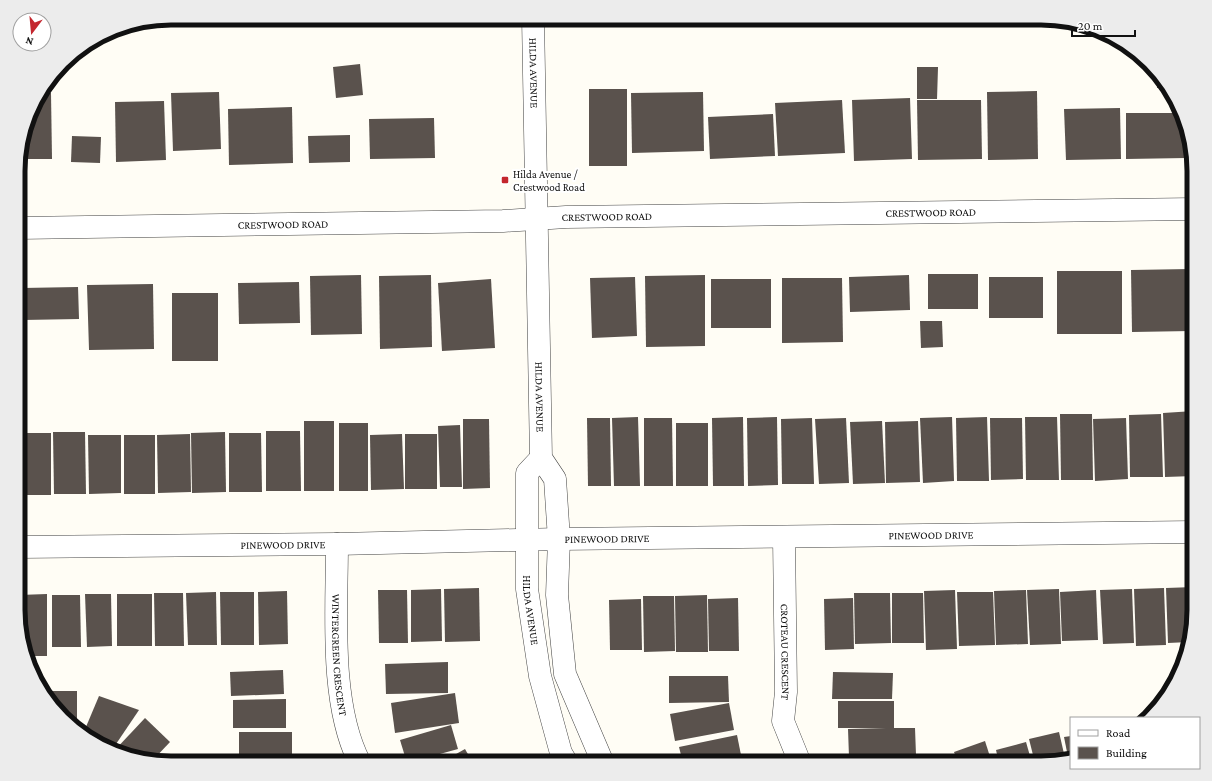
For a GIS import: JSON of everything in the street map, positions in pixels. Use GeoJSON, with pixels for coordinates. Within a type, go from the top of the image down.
{"type":"FeatureCollection","features":[{"type":"Feature","properties":{"kind":"street","name":"HILDA AVENUE"},"geometry":{"type":"LineString","coordinates":[[533,25],[541,458],[527,473],[527,589],[540,676],[562,756]]}},
{"type":"Feature","properties":{"kind":"street","name":"CRESTWOOD ROAD"},"geometry":{"type":"LineString","coordinates":[[25,228],[537,220],[566,217],[1187,209]]}},
{"type":"Feature","properties":{"kind":"street"},"geometry":{"type":"LineString","coordinates":[[541,458],[555,479],[559,539],[557,595],[565,674],[600,756]]}},
{"type":"Feature","properties":{"kind":"street","name":"PINEWOOD DRIVE"},"geometry":{"type":"LineString","coordinates":[[25,547],[1187,532]]}},
{"type":"Feature","properties":{"kind":"street","name":"CROTEAU CRESCENT"},"geometry":{"type":"LineString","coordinates":[[784,538],[786,692],[783,721],[797,756]]}},
{"type":"Feature","properties":{"kind":"street","name":"WINTERGREEN CRESCENT"},"geometry":{"type":"LineString","coordinates":[[337,544],[338,679],[343,714],[352,749],[356,756]]}},
{"type":"Feature","properties":{"kind":"building"},"geometry":{"type":"Polygon","coordinates":[[[360,64],[363,95],[336,98],[333,67],[360,64]]]}},
{"type":"Feature","properties":{"kind":"building"},"geometry":{"type":"Polygon","coordinates":[[[917,67],[938,67],[937,99],[917,99],[917,67]]]}},
{"type":"Feature","properties":{"kind":"building"},"geometry":{"type":"Polygon","coordinates":[[[1157,82],[1161,88],[1157,88],[1157,82]]]}},
{"type":"Feature","properties":{"kind":"building"},"geometry":{"type":"Polygon","coordinates":[[[589,89],[627,89],[627,166],[589,166],[589,89]]]}},
{"type":"Feature","properties":{"kind":"building"},"geometry":{"type":"Polygon","coordinates":[[[1037,91],[1038,159],[988,160],[987,92],[1037,91]]]}},
{"type":"Feature","properties":{"kind":"building"},"geometry":{"type":"Polygon","coordinates":[[[219,92],[221,149],[173,151],[171,93],[219,92]]]}},
{"type":"Feature","properties":{"kind":"building"},"geometry":{"type":"Polygon","coordinates":[[[703,92],[704,151],[632,153],[631,93],[703,92]]]}},
{"type":"Feature","properties":{"kind":"building"},"geometry":{"type":"Polygon","coordinates":[[[48,93],[51,93],[52,159],[25,159],[30,133],[36,115],[48,93]]]}},
{"type":"Feature","properties":{"kind":"building"},"geometry":{"type":"Polygon","coordinates":[[[910,98],[912,159],[854,161],[852,100],[910,98]]]}},
{"type":"Feature","properties":{"kind":"building"},"geometry":{"type":"Polygon","coordinates":[[[842,100],[845,153],[778,156],[775,103],[842,100]]]}},
{"type":"Feature","properties":{"kind":"building"},"geometry":{"type":"Polygon","coordinates":[[[917,100],[981,100],[982,159],[918,160],[917,100]]]}},
{"type":"Feature","properties":{"kind":"building"},"geometry":{"type":"Polygon","coordinates":[[[164,101],[166,160],[116,162],[115,102],[164,101]]]}},
{"type":"Feature","properties":{"kind":"building"},"geometry":{"type":"Polygon","coordinates":[[[292,107],[293,163],[229,165],[228,109],[292,107]]]}},
{"type":"Feature","properties":{"kind":"building"},"geometry":{"type":"Polygon","coordinates":[[[1120,108],[1121,159],[1066,160],[1064,109],[1120,108]]]}},
{"type":"Feature","properties":{"kind":"building"},"geometry":{"type":"Polygon","coordinates":[[[1126,113],[1175,113],[1182,133],[1186,158],[1126,159],[1126,113]]]}},
{"type":"Feature","properties":{"kind":"building"},"geometry":{"type":"Polygon","coordinates":[[[773,114],[775,156],[710,159],[708,117],[773,114]]]}},
{"type":"Feature","properties":{"kind":"building"},"geometry":{"type":"Polygon","coordinates":[[[434,118],[435,158],[370,159],[369,119],[434,118]]]}},
{"type":"Feature","properties":{"kind":"building"},"geometry":{"type":"Polygon","coordinates":[[[350,135],[350,162],[309,163],[308,136],[350,135]]]}},
{"type":"Feature","properties":{"kind":"building"},"geometry":{"type":"Polygon","coordinates":[[[72,136],[101,137],[100,163],[71,162],[72,136]]]}},
{"type":"Feature","properties":{"kind":"building"},"geometry":{"type":"Polygon","coordinates":[[[1187,269],[1187,331],[1132,332],[1131,270],[1187,269]]]}},
{"type":"Feature","properties":{"kind":"building"},"geometry":{"type":"Polygon","coordinates":[[[1057,271],[1122,271],[1122,334],[1057,334],[1057,271]]]}},
{"type":"Feature","properties":{"kind":"building"},"geometry":{"type":"Polygon","coordinates":[[[928,274],[978,274],[978,309],[928,309],[928,274]]]}},
{"type":"Feature","properties":{"kind":"building"},"geometry":{"type":"Polygon","coordinates":[[[361,275],[362,334],[311,335],[310,276],[361,275]]]}},
{"type":"Feature","properties":{"kind":"building"},"geometry":{"type":"Polygon","coordinates":[[[431,275],[432,347],[380,349],[379,276],[431,275]]]}},
{"type":"Feature","properties":{"kind":"building"},"geometry":{"type":"Polygon","coordinates":[[[705,275],[705,346],[646,347],[645,276],[705,275]]]}},
{"type":"Feature","properties":{"kind":"building"},"geometry":{"type":"Polygon","coordinates":[[[909,275],[910,310],[850,312],[849,277],[909,275]]]}},
{"type":"Feature","properties":{"kind":"building"},"geometry":{"type":"Polygon","coordinates":[[[635,277],[637,336],[592,338],[590,278],[635,277]]]}},
{"type":"Feature","properties":{"kind":"building"},"geometry":{"type":"Polygon","coordinates":[[[989,277],[1043,277],[1043,318],[989,318],[989,277]]]}},
{"type":"Feature","properties":{"kind":"building"},"geometry":{"type":"Polygon","coordinates":[[[782,278],[842,278],[843,342],[782,343],[782,278]]]}},
{"type":"Feature","properties":{"kind":"building"},"geometry":{"type":"Polygon","coordinates":[[[491,279],[495,348],[442,351],[438,283],[491,279]]]}},
{"type":"Feature","properties":{"kind":"building"},"geometry":{"type":"Polygon","coordinates":[[[711,279],[771,279],[771,328],[711,328],[711,279]]]}},
{"type":"Feature","properties":{"kind":"building"},"geometry":{"type":"Polygon","coordinates":[[[299,282],[300,323],[239,324],[238,283],[299,282]]]}},
{"type":"Feature","properties":{"kind":"building"},"geometry":{"type":"Polygon","coordinates":[[[153,284],[154,349],[89,350],[87,285],[153,284]]]}},
{"type":"Feature","properties":{"kind":"building"},"geometry":{"type":"Polygon","coordinates":[[[78,287],[79,319],[25,320],[25,288],[78,287]]]}},
{"type":"Feature","properties":{"kind":"building"},"geometry":{"type":"Polygon","coordinates":[[[172,293],[218,293],[218,361],[172,361],[172,293]]]}},
{"type":"Feature","properties":{"kind":"building"},"geometry":{"type":"Polygon","coordinates":[[[920,321],[942,321],[943,347],[921,348],[920,321]]]}},
{"type":"Feature","properties":{"kind":"building"},"geometry":{"type":"Polygon","coordinates":[[[1187,411],[1187,476],[1165,477],[1163,413],[1187,411]]]}},
{"type":"Feature","properties":{"kind":"building"},"geometry":{"type":"Polygon","coordinates":[[[1060,414],[1092,414],[1093,480],[1061,480],[1060,414]]]}},
{"type":"Feature","properties":{"kind":"building"},"geometry":{"type":"Polygon","coordinates":[[[1161,414],[1163,477],[1130,477],[1129,415],[1161,414]]]}},
{"type":"Feature","properties":{"kind":"building"},"geometry":{"type":"Polygon","coordinates":[[[638,417],[640,486],[614,486],[612,418],[638,417]]]}},
{"type":"Feature","properties":{"kind":"building"},"geometry":{"type":"Polygon","coordinates":[[[743,417],[744,486],[713,486],[712,418],[743,417]]]}},
{"type":"Feature","properties":{"kind":"building"},"geometry":{"type":"Polygon","coordinates":[[[777,417],[778,485],[748,486],[747,418],[777,417]]]}},
{"type":"Feature","properties":{"kind":"building"},"geometry":{"type":"Polygon","coordinates":[[[952,417],[954,481],[923,483],[920,418],[952,417]]]}},
{"type":"Feature","properties":{"kind":"building"},"geometry":{"type":"Polygon","coordinates":[[[987,417],[989,481],[957,481],[956,418],[987,417]]]}},
{"type":"Feature","properties":{"kind":"building"},"geometry":{"type":"Polygon","coordinates":[[[1025,417],[1057,417],[1059,480],[1026,480],[1025,417]]]}},
{"type":"Feature","properties":{"kind":"building"},"geometry":{"type":"Polygon","coordinates":[[[587,418],[610,418],[611,486],[588,486],[587,418]]]}},
{"type":"Feature","properties":{"kind":"building"},"geometry":{"type":"Polygon","coordinates":[[[644,418],[672,418],[673,486],[644,486],[644,418]]]}},
{"type":"Feature","properties":{"kind":"building"},"geometry":{"type":"Polygon","coordinates":[[[812,418],[814,484],[782,484],[781,419],[812,418]]]}},
{"type":"Feature","properties":{"kind":"building"},"geometry":{"type":"Polygon","coordinates":[[[846,418],[849,483],[819,484],[815,419],[846,418]]]}},
{"type":"Feature","properties":{"kind":"building"},"geometry":{"type":"Polygon","coordinates":[[[990,418],[1022,418],[1023,479],[991,480],[990,418]]]}},
{"type":"Feature","properties":{"kind":"building"},"geometry":{"type":"Polygon","coordinates":[[[1126,418],[1128,479],[1095,481],[1093,419],[1126,418]]]}},
{"type":"Feature","properties":{"kind":"building"},"geometry":{"type":"Polygon","coordinates":[[[463,419],[489,419],[490,488],[463,489],[463,419]]]}},
{"type":"Feature","properties":{"kind":"building"},"geometry":{"type":"Polygon","coordinates":[[[304,421],[334,421],[334,491],[304,491],[304,421]]]}},
{"type":"Feature","properties":{"kind":"building"},"geometry":{"type":"Polygon","coordinates":[[[882,421],[885,483],[853,484],[850,422],[882,421]]]}},
{"type":"Feature","properties":{"kind":"building"},"geometry":{"type":"Polygon","coordinates":[[[918,421],[920,482],[886,483],[885,422],[918,421]]]}},
{"type":"Feature","properties":{"kind":"building"},"geometry":{"type":"Polygon","coordinates":[[[339,423],[368,423],[368,491],[339,491],[339,423]]]}},
{"type":"Feature","properties":{"kind":"building"},"geometry":{"type":"Polygon","coordinates":[[[676,423],[708,423],[708,486],[676,486],[676,423]]]}},
{"type":"Feature","properties":{"kind":"building"},"geometry":{"type":"Polygon","coordinates":[[[460,425],[462,487],[440,487],[438,426],[460,425]]]}},
{"type":"Feature","properties":{"kind":"building"},"geometry":{"type":"Polygon","coordinates":[[[266,431],[300,431],[301,491],[266,491],[266,431]]]}},
{"type":"Feature","properties":{"kind":"building"},"geometry":{"type":"Polygon","coordinates":[[[53,432],[85,432],[86,494],[54,494],[53,432]]]}},
{"type":"Feature","properties":{"kind":"building"},"geometry":{"type":"Polygon","coordinates":[[[225,432],[226,492],[192,493],[191,433],[225,432]]]}},
{"type":"Feature","properties":{"kind":"building"},"geometry":{"type":"Polygon","coordinates":[[[25,433],[51,433],[51,495],[25,495],[25,433]]]}},
{"type":"Feature","properties":{"kind":"building"},"geometry":{"type":"Polygon","coordinates":[[[229,433],[261,433],[262,492],[229,492],[229,433]]]}},
{"type":"Feature","properties":{"kind":"building"},"geometry":{"type":"Polygon","coordinates":[[[190,434],[191,492],[158,493],[157,435],[190,434]]]}},
{"type":"Feature","properties":{"kind":"building"},"geometry":{"type":"Polygon","coordinates":[[[402,434],[404,489],[371,490],[370,435],[402,434]]]}},
{"type":"Feature","properties":{"kind":"building"},"geometry":{"type":"Polygon","coordinates":[[[405,434],[437,434],[437,489],[405,489],[405,434]]]}},
{"type":"Feature","properties":{"kind":"building"},"geometry":{"type":"Polygon","coordinates":[[[88,435],[121,435],[121,493],[89,494],[88,435]]]}},
{"type":"Feature","properties":{"kind":"building"},"geometry":{"type":"Polygon","coordinates":[[[124,435],[155,435],[155,494],[124,494],[124,435]]]}},
{"type":"Feature","properties":{"kind":"building"},"geometry":{"type":"Polygon","coordinates":[[[1187,587],[1187,619],[1183,642],[1168,643],[1166,588],[1187,587]]]}},
{"type":"Feature","properties":{"kind":"building"},"geometry":{"type":"Polygon","coordinates":[[[479,588],[480,641],[445,642],[444,589],[479,588]]]}},
{"type":"Feature","properties":{"kind":"building"},"geometry":{"type":"Polygon","coordinates":[[[1164,588],[1166,645],[1136,646],[1134,589],[1164,588]]]}},
{"type":"Feature","properties":{"kind":"building"},"geometry":{"type":"Polygon","coordinates":[[[441,589],[442,641],[411,642],[411,590],[441,589]]]}},
{"type":"Feature","properties":{"kind":"building"},"geometry":{"type":"Polygon","coordinates":[[[1059,589],[1061,644],[1030,645],[1027,590],[1059,589]]]}},
{"type":"Feature","properties":{"kind":"building"},"geometry":{"type":"Polygon","coordinates":[[[1132,589],[1134,643],[1103,644],[1100,590],[1132,589]]]}},
{"type":"Feature","properties":{"kind":"building"},"geometry":{"type":"Polygon","coordinates":[[[378,590],[407,590],[408,643],[379,643],[378,590]]]}},
{"type":"Feature","properties":{"kind":"building"},"geometry":{"type":"Polygon","coordinates":[[[955,590],[957,649],[926,650],[924,591],[955,590]]]}},
{"type":"Feature","properties":{"kind":"building"},"geometry":{"type":"Polygon","coordinates":[[[1026,590],[1028,644],[996,645],[994,591],[1026,590]]]}},
{"type":"Feature","properties":{"kind":"building"},"geometry":{"type":"Polygon","coordinates":[[[1096,590],[1098,640],[1062,641],[1060,592],[1096,590]]]}},
{"type":"Feature","properties":{"kind":"building"},"geometry":{"type":"Polygon","coordinates":[[[287,591],[288,644],[259,645],[258,592],[287,591]]]}},
{"type":"Feature","properties":{"kind":"building"},"geometry":{"type":"Polygon","coordinates":[[[216,592],[217,645],[188,645],[186,593],[216,592]]]}},
{"type":"Feature","properties":{"kind":"building"},"geometry":{"type":"Polygon","coordinates":[[[220,592],[254,592],[254,645],[221,645],[220,592]]]}},
{"type":"Feature","properties":{"kind":"building"},"geometry":{"type":"Polygon","coordinates":[[[957,592],[993,592],[995,645],[959,646],[957,592]]]}},
{"type":"Feature","properties":{"kind":"building"},"geometry":{"type":"Polygon","coordinates":[[[154,593],[183,593],[184,646],[155,646],[154,593]]]}},
{"type":"Feature","properties":{"kind":"building"},"geometry":{"type":"Polygon","coordinates":[[[854,593],[890,593],[891,643],[855,644],[854,593]]]}},
{"type":"Feature","properties":{"kind":"building"},"geometry":{"type":"Polygon","coordinates":[[[892,593],[923,593],[924,643],[892,643],[892,593]]]}},
{"type":"Feature","properties":{"kind":"building"},"geometry":{"type":"Polygon","coordinates":[[[47,594],[47,656],[33,656],[26,629],[25,595],[47,594]]]}},
{"type":"Feature","properties":{"kind":"building"},"geometry":{"type":"Polygon","coordinates":[[[85,594],[111,594],[112,646],[87,647],[85,594]]]}},
{"type":"Feature","properties":{"kind":"building"},"geometry":{"type":"Polygon","coordinates":[[[117,594],[152,594],[152,646],[117,646],[117,594]]]}},
{"type":"Feature","properties":{"kind":"building"},"geometry":{"type":"Polygon","coordinates":[[[52,595],[80,595],[81,647],[52,647],[52,595]]]}},
{"type":"Feature","properties":{"kind":"building"},"geometry":{"type":"Polygon","coordinates":[[[707,595],[708,652],[676,652],[675,596],[707,595]]]}},
{"type":"Feature","properties":{"kind":"building"},"geometry":{"type":"Polygon","coordinates":[[[643,596],[674,596],[675,651],[644,652],[643,596]]]}},
{"type":"Feature","properties":{"kind":"building"},"geometry":{"type":"Polygon","coordinates":[[[738,598],[739,651],[709,651],[708,599],[738,598]]]}},
{"type":"Feature","properties":{"kind":"building"},"geometry":{"type":"Polygon","coordinates":[[[853,598],[854,649],[825,650],[824,599],[853,598]]]}},
{"type":"Feature","properties":{"kind":"building"},"geometry":{"type":"Polygon","coordinates":[[[641,599],[642,650],[610,650],[609,600],[641,599]]]}},
{"type":"Feature","properties":{"kind":"building"},"geometry":{"type":"Polygon","coordinates":[[[448,662],[448,693],[386,694],[385,664],[448,662]]]}},
{"type":"Feature","properties":{"kind":"building"},"geometry":{"type":"Polygon","coordinates":[[[283,670],[284,694],[231,696],[230,672],[283,670]]]}},
{"type":"Feature","properties":{"kind":"building"},"geometry":{"type":"Polygon","coordinates":[[[833,672],[893,673],[892,699],[832,699],[833,672]]]}},
{"type":"Feature","properties":{"kind":"building"},"geometry":{"type":"Polygon","coordinates":[[[669,676],[728,676],[729,702],[669,703],[669,676]]]}},
{"type":"Feature","properties":{"kind":"building"},"geometry":{"type":"Polygon","coordinates":[[[52,691],[77,691],[77,722],[61,706],[52,694],[52,691]]]}},
{"type":"Feature","properties":{"kind":"building"},"geometry":{"type":"Polygon","coordinates":[[[455,693],[459,723],[395,733],[391,703],[455,693]]]}},
{"type":"Feature","properties":{"kind":"building"},"geometry":{"type":"Polygon","coordinates":[[[99,696],[139,710],[115,745],[85,728],[99,696]]]}},
{"type":"Feature","properties":{"kind":"building"},"geometry":{"type":"Polygon","coordinates":[[[286,699],[286,728],[233,728],[233,700],[286,699]]]}},
{"type":"Feature","properties":{"kind":"building"},"geometry":{"type":"Polygon","coordinates":[[[838,701],[894,701],[894,728],[915,728],[916,755],[849,756],[848,729],[886,728],[838,728],[838,701]]]}},
{"type":"Feature","properties":{"kind":"building"},"geometry":{"type":"Polygon","coordinates":[[[729,703],[734,730],[675,741],[670,714],[729,703]]]}},
{"type":"Feature","properties":{"kind":"building"},"geometry":{"type":"Polygon","coordinates":[[[145,718],[170,742],[157,756],[133,751],[119,746],[145,718]]]}},
{"type":"Feature","properties":{"kind":"building"},"geometry":{"type":"Polygon","coordinates":[[[451,725],[458,749],[432,756],[405,756],[400,740],[451,725]]]}},
{"type":"Feature","properties":{"kind":"building"},"geometry":{"type":"Polygon","coordinates":[[[239,732],[292,732],[292,756],[239,756],[239,732]]]}},
{"type":"Feature","properties":{"kind":"building"},"geometry":{"type":"Polygon","coordinates":[[[1059,732],[1064,754],[1033,756],[1029,739],[1059,732]]]}},
{"type":"Feature","properties":{"kind":"building"},"geometry":{"type":"Polygon","coordinates":[[[737,735],[741,756],[681,756],[679,747],[737,735]]]}},
{"type":"Feature","properties":{"kind":"building"},"geometry":{"type":"Polygon","coordinates":[[[1070,736],[1070,753],[1067,753],[1064,737],[1070,736]]]}},
{"type":"Feature","properties":{"kind":"building"},"geometry":{"type":"Polygon","coordinates":[[[985,741],[990,756],[955,756],[954,752],[985,741]]]}},
{"type":"Feature","properties":{"kind":"building"},"geometry":{"type":"Polygon","coordinates":[[[1026,742],[1030,756],[997,756],[996,750],[1026,742]]]}},
{"type":"Feature","properties":{"kind":"building"},"geometry":{"type":"Polygon","coordinates":[[[465,749],[469,756],[452,756],[465,749]]]}},
{"type":"Feature","properties":{"kind":"place","name":"Hilda Avenue / Crestwood Road"},"geometry":{"type":"Point","coordinates":[505,180]}}]}
